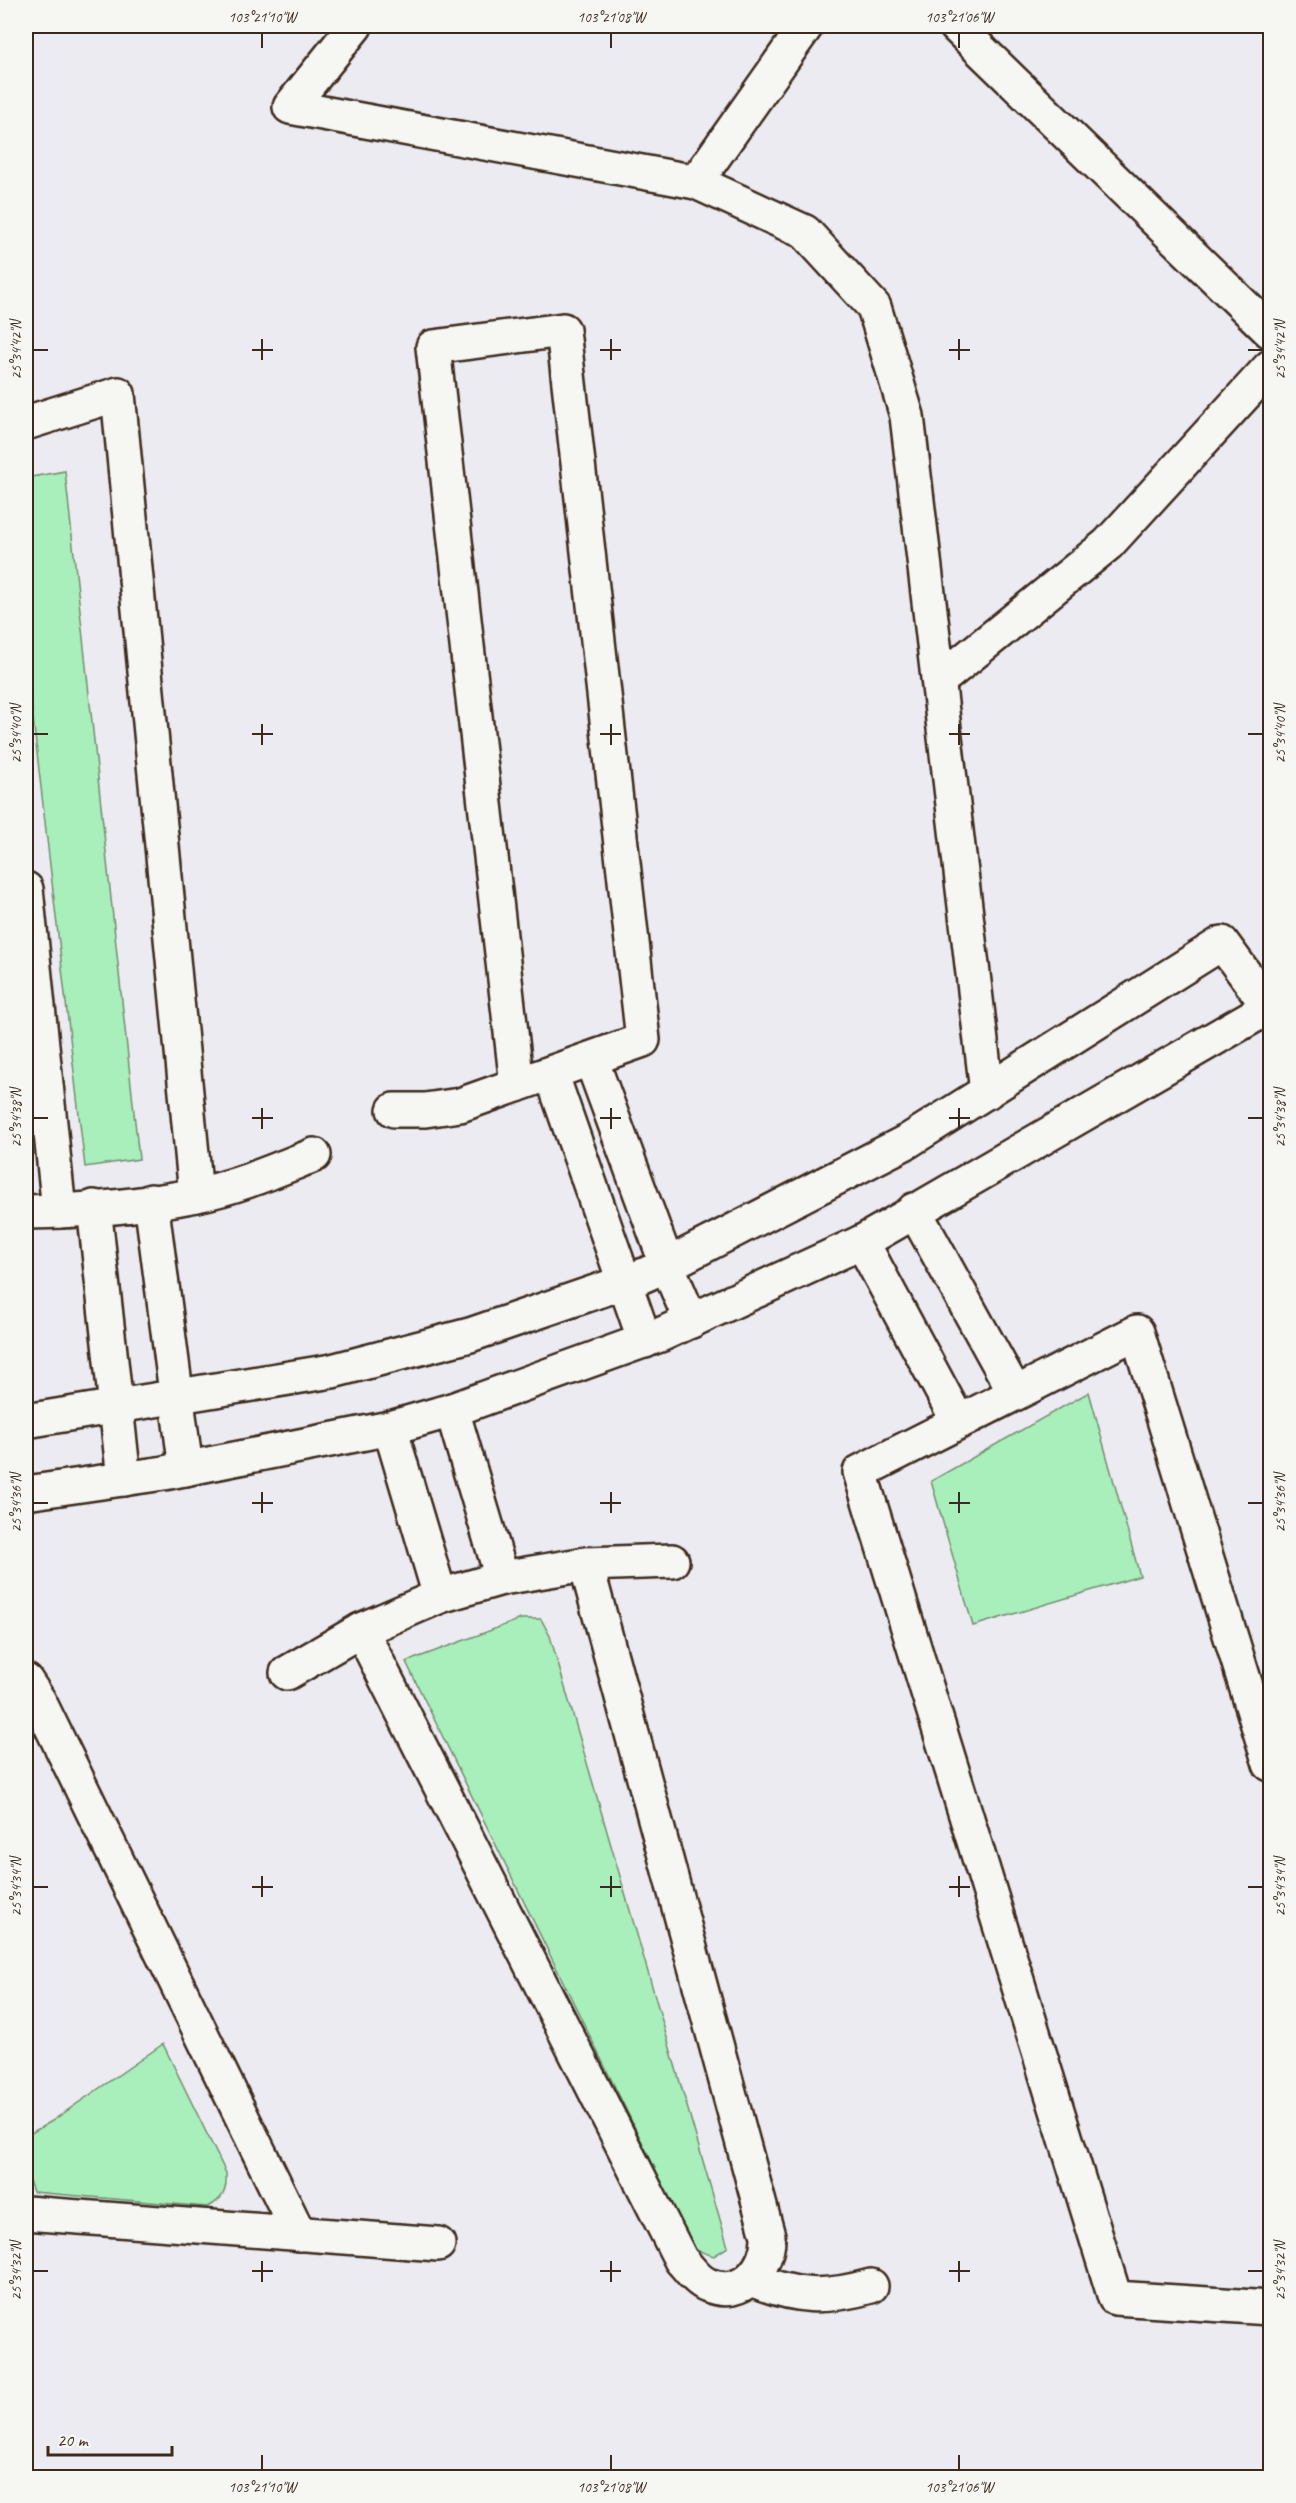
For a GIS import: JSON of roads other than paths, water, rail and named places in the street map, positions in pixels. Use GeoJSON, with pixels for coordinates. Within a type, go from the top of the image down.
{"type":"FeatureCollection","features":[{"type":"Feature","properties":{"kind":"street"},"geometry":{"type":"LineString","coordinates":[[355,26],[290,107],[696,182],[805,232],[874,307],[907,416],[987,1092]]}},
{"type":"Feature","properties":{"kind":"street"},"geometry":{"type":"LineString","coordinates":[[696,182],[806,26]]}},
{"type":"Feature","properties":{"kind":"street"},"geometry":{"type":"LineString","coordinates":[[956,26],[1270,331]]}},
{"type":"Feature","properties":{"kind":"street"},"geometry":{"type":"LineString","coordinates":[[394,1110],[425,1110],[460,1105],[517,1085],[551,1073],[591,1059],[643,1040],[563,330],[433,347],[517,1085]]}},
{"type":"Feature","properties":{"kind":"street"},"geometry":{"type":"LineString","coordinates":[[940,680],[1108,544],[1270,368]]}},
{"type":"Feature","properties":{"kind":"street"},"geometry":{"type":"LineString","coordinates":[[26,423],[118,394],[196,1195]]}},
{"type":"Feature","properties":{"kind":"street"},"geometry":{"type":"LineString","coordinates":[[26,890],[59,1211]]}},
{"type":"Feature","properties":{"kind":"street"},"geometry":{"type":"LineString","coordinates":[[26,1421],[175,1399],[332,1371],[470,1335],[667,1265],[908,1141],[1222,943],[1270,1008],[914,1210],[862,1242],[645,1341],[452,1410],[390,1428],[186,1469],[26,1493]]}},
{"type":"Feature","properties":{"kind":"street"},"geometry":{"type":"LineString","coordinates":[[591,1059],[667,1265],[691,1321]]}},
{"type":"Feature","properties":{"kind":"street"},"geometry":{"type":"LineString","coordinates":[[551,1073],[622,1282],[645,1341]]}},
{"type":"Feature","properties":{"kind":"street"},"geometry":{"type":"LineString","coordinates":[[26,1212],[59,1211],[196,1195],[253,1179],[314,1155]]}},
{"type":"Feature","properties":{"kind":"street"},"geometry":{"type":"LineString","coordinates":[[151,1201],[175,1399],[186,1469]]}},
{"type":"Feature","properties":{"kind":"street"},"geometry":{"type":"LineString","coordinates":[[94,1207],[123,1479]]}},
{"type":"Feature","properties":{"kind":"street"},"geometry":{"type":"LineString","coordinates":[[914,1210],[1016,1393]]}},
{"type":"Feature","properties":{"kind":"street"},"geometry":{"type":"LineString","coordinates":[[862,1242],[958,1421]]}},
{"type":"Feature","properties":{"kind":"street"},"geometry":{"type":"LineString","coordinates":[[1270,1764],[1137,1332],[860,1472],[1115,2298],[1270,2308]]}},
{"type":"Feature","properties":{"kind":"street"},"geometry":{"type":"LineString","coordinates":[[452,1410],[502,1578]]}},
{"type":"Feature","properties":{"kind":"street"},"geometry":{"type":"LineString","coordinates":[[390,1428],[440,1596]]}},
{"type":"Feature","properties":{"kind":"street"},"geometry":{"type":"LineString","coordinates":[[287,1673],[361,1630],[440,1596],[502,1578],[586,1564],[672,1561]]}},
{"type":"Feature","properties":{"kind":"street"},"geometry":{"type":"LineString","coordinates":[[361,1630],[681,2260],[708,2285],[727,2289],[751,2279],[765,2261],[768,2236],[586,1564]]}},
{"type":"Feature","properties":{"kind":"street"},"geometry":{"type":"LineString","coordinates":[[30,1695],[298,2234]]}},
{"type":"Feature","properties":{"kind":"street"},"geometry":{"type":"LineString","coordinates":[[26,2213],[438,2244]]}},
{"type":"Feature","properties":{"kind":"street"},"geometry":{"type":"LineString","coordinates":[[751,2279],[780,2291],[810,2296],[841,2294],[871,2286]]}}]}
